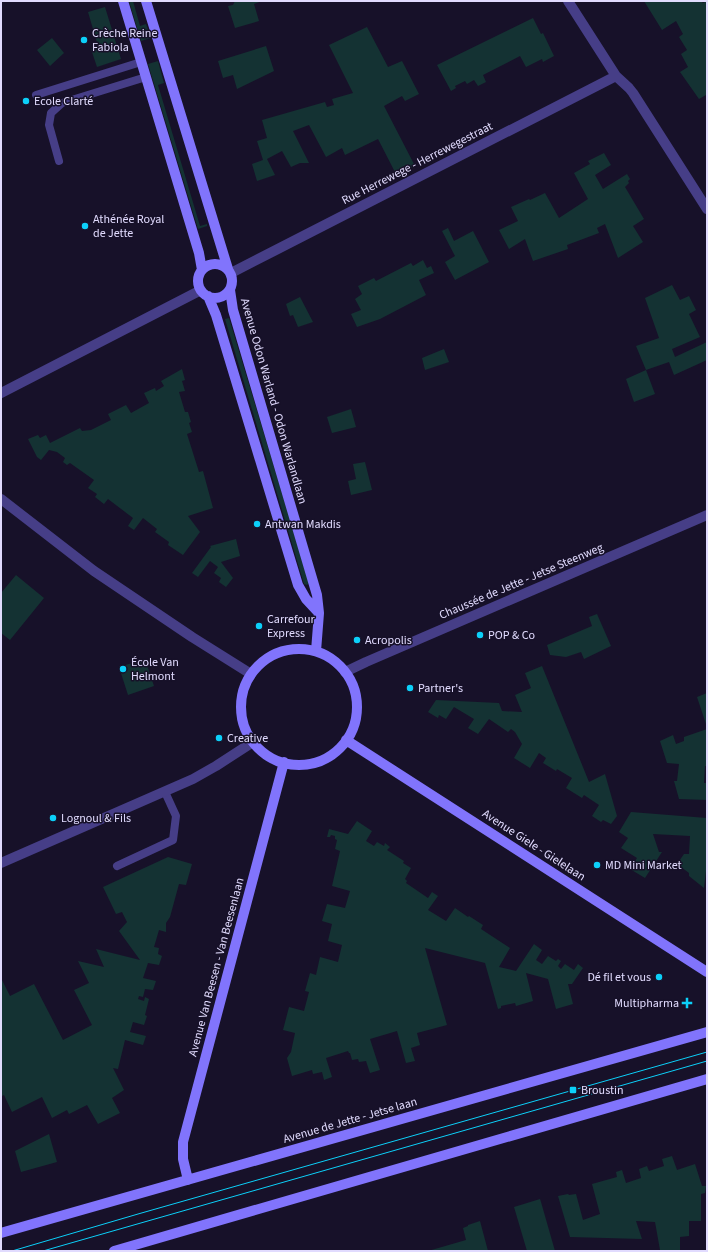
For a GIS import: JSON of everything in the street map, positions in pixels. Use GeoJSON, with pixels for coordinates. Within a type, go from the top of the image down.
{"type":"FeatureCollection","features":[{"type":"Feature","properties":{"kind":"street"},"geometry":{"type":"LineString","coordinates":[[123,1],[202,270]]}},
{"type":"Feature","properties":{"kind":"street"},"geometry":{"type":"LineString","coordinates":[[1,393],[204,293],[216,298],[224,296],[230,290],[232,284],[229,271],[146,1]]}},
{"type":"Feature","properties":{"kind":"street"},"geometry":{"type":"LineString","coordinates":[[568,1],[616,76],[630,88],[707,209]]}},
{"type":"Feature","properties":{"kind":"street","name":"Rue Herrewege - Herrewegestraat"},"geometry":{"type":"LineString","coordinates":[[229,271],[616,76]]}},
{"type":"Feature","properties":{"kind":"street"},"geometry":{"type":"LineString","coordinates":[[229,271],[224,266],[218,264],[206,266],[199,275],[198,285],[212,304],[216,315],[298,585],[306,599],[319,613]]}},
{"type":"Feature","properties":{"kind":"street","name":"Avenue Odon Warland - Odon Warlandlaan"},"geometry":{"type":"LineString","coordinates":[[230,290],[233,310],[317,594],[319,613],[316,651]]}},
{"type":"Feature","properties":{"kind":"street"},"geometry":{"type":"LineString","coordinates":[[1,499],[94,571],[192,637],[251,674]]}},
{"type":"Feature","properties":{"kind":"street","name":"Chaussée de Jette - Jetse Steenweg"},"geometry":{"type":"LineString","coordinates":[[345,672],[373,658],[707,515]]}},
{"type":"Feature","properties":{"kind":"street"},"geometry":{"type":"LineString","coordinates":[[298,649],[316,651],[332,659],[345,672],[351,682],[357,703],[355,722],[346,740],[333,753],[316,762],[306,764],[284,762],[268,755],[260,749],[253,742],[247,732],[241,711],[245,686],[251,674],[264,661],[279,652],[298,649]]}},
{"type":"Feature","properties":{"kind":"street","name":"Avenue Giele - Gielelaan"},"geometry":{"type":"LineString","coordinates":[[346,740],[707,972]]}},
{"type":"Feature","properties":{"kind":"street"},"geometry":{"type":"LineString","coordinates":[[1,863],[193,779],[253,742]]}},
{"type":"Feature","properties":{"kind":"street","name":"Avenue Van Beesen - Van Beesenlaan"},"geometry":{"type":"LineString","coordinates":[[188,1180],[183,1159],[183,1142],[284,762]]}},
{"type":"Feature","properties":{"kind":"street","name":"Avenue de Jette - Jetse laan"},"geometry":{"type":"LineString","coordinates":[[1,1233],[707,1032]]}},
{"type":"Feature","properties":{"kind":"street"},"geometry":{"type":"LineString","coordinates":[[114,1251],[707,1080]]}},
{"type":"Feature","properties":{"kind":"lane"},"geometry":{"type":"LineString","coordinates":[[36,95],[141,62]]}},
{"type":"Feature","properties":{"kind":"lane"},"geometry":{"type":"LineString","coordinates":[[59,161],[49,125],[51,113],[56,108],[62,103],[146,77]]}},
{"type":"Feature","properties":{"kind":"lane"},"geometry":{"type":"LineString","coordinates":[[117,866],[173,840],[176,816],[165,792]]}},
{"type":"Feature","properties":{"kind":"green space"},"geometry":{"type":"Polygon","coordinates":[[[129,1],[133,1],[140,26],[146,24],[151,38],[141,41],[129,1]]]}},
{"type":"Feature","properties":{"kind":"green space"},"geometry":{"type":"Polygon","coordinates":[[[235,1],[262,1],[254,4],[259,21],[235,28],[228,6],[233,5],[235,1]]]}},
{"type":"Feature","properties":{"kind":"green space"},"geometry":{"type":"Polygon","coordinates":[[[644,1],[701,1],[703,3],[707,1],[707,97],[706,95],[699,99],[680,72],[688,67],[681,54],[687,50],[679,37],[683,34],[676,21],[662,30],[644,1]]]}},
{"type":"Feature","properties":{"kind":"green space"},"geometry":{"type":"Polygon","coordinates":[[[105,7],[121,59],[97,67],[91,49],[98,46],[88,12],[105,7]]]}},
{"type":"Feature","properties":{"kind":"green space"},"geometry":{"type":"Polygon","coordinates":[[[533,18],[541,34],[543,33],[554,56],[543,62],[542,59],[526,67],[520,56],[483,75],[486,82],[478,86],[474,80],[467,84],[465,81],[455,86],[456,88],[451,91],[437,65],[533,18]]]}},
{"type":"Feature","properties":{"kind":"green space"},"geometry":{"type":"Polygon","coordinates":[[[367,27],[388,67],[402,61],[419,94],[405,101],[402,96],[384,106],[415,166],[397,176],[378,139],[345,155],[342,148],[326,157],[309,125],[293,131],[309,163],[300,163],[291,167],[282,151],[267,159],[275,175],[257,181],[252,164],[263,160],[257,141],[267,138],[262,120],[325,102],[327,107],[334,105],[332,99],[353,93],[329,45],[367,27]]]}},
{"type":"Feature","properties":{"kind":"green space"},"geometry":{"type":"Polygon","coordinates":[[[52,38],[64,53],[50,66],[37,50],[52,38]]]}},
{"type":"Feature","properties":{"kind":"green space"},"geometry":{"type":"Polygon","coordinates":[[[266,46],[274,71],[237,89],[233,75],[223,78],[218,61],[266,46]]]}},
{"type":"Feature","properties":{"kind":"green space"},"geometry":{"type":"Polygon","coordinates":[[[158,61],[164,83],[158,85],[200,226],[207,224],[207,226],[198,229],[148,64],[158,61]]]}},
{"type":"Feature","properties":{"kind":"green space"},"geometry":{"type":"Polygon","coordinates":[[[604,153],[611,165],[595,175],[603,189],[627,174],[630,179],[628,181],[629,183],[625,187],[644,219],[633,226],[643,242],[618,258],[605,224],[597,228],[599,233],[567,245],[568,249],[533,261],[525,239],[509,249],[499,230],[518,221],[511,207],[545,193],[559,218],[588,199],[574,173],[590,164],[588,161],[604,153]]]}},
{"type":"Feature","properties":{"kind":"green space"},"geometry":{"type":"Polygon","coordinates":[[[448,228],[454,241],[473,231],[489,262],[455,280],[445,262],[455,256],[442,231],[448,228]]]}},
{"type":"Feature","properties":{"kind":"green space"},"geometry":{"type":"Polygon","coordinates":[[[423,260],[427,268],[431,266],[434,273],[419,280],[426,295],[380,319],[357,327],[351,314],[361,310],[355,299],[362,294],[358,286],[374,278],[376,281],[411,263],[413,266],[423,260]]]}},
{"type":"Feature","properties":{"kind":"green space"},"geometry":{"type":"Polygon","coordinates":[[[672,285],[680,300],[689,296],[696,310],[689,314],[700,337],[672,349],[675,357],[707,342],[707,360],[674,375],[669,362],[646,370],[636,346],[659,338],[645,298],[672,285]]]}},
{"type":"Feature","properties":{"kind":"green space"},"geometry":{"type":"Polygon","coordinates":[[[300,297],[313,322],[298,327],[293,315],[290,316],[286,304],[300,297]]]}},
{"type":"Feature","properties":{"kind":"green space"},"geometry":{"type":"Polygon","coordinates":[[[229,318],[309,583],[307,585],[304,584],[225,319],[229,318]]]}},
{"type":"Feature","properties":{"kind":"green space"},"geometry":{"type":"Polygon","coordinates":[[[444,349],[449,362],[425,370],[422,358],[444,349]]]}},
{"type":"Feature","properties":{"kind":"green space"},"geometry":{"type":"Polygon","coordinates":[[[182,369],[185,380],[182,381],[185,391],[179,392],[185,412],[188,412],[192,432],[187,434],[199,472],[203,471],[213,508],[188,516],[200,532],[183,555],[168,545],[169,542],[155,532],[157,529],[143,518],[134,530],[128,526],[133,518],[108,499],[104,504],[95,497],[97,494],[88,488],[94,480],[70,463],[67,465],[63,462],[65,458],[57,452],[49,450],[41,460],[37,457],[28,439],[38,435],[40,438],[46,435],[50,443],[80,428],[82,431],[91,430],[111,420],[108,414],[126,405],[131,413],[149,403],[144,393],[155,388],[156,391],[164,386],[161,381],[182,369]]]}},
{"type":"Feature","properties":{"kind":"green space"},"geometry":{"type":"Polygon","coordinates":[[[646,370],[655,394],[634,402],[626,379],[646,370]]]}},
{"type":"Feature","properties":{"kind":"green space"},"geometry":{"type":"Polygon","coordinates":[[[351,409],[356,427],[332,433],[327,417],[351,409]]]}},
{"type":"Feature","properties":{"kind":"green space"},"geometry":{"type":"Polygon","coordinates":[[[365,462],[372,490],[351,495],[348,481],[356,479],[353,464],[365,462]]]}},
{"type":"Feature","properties":{"kind":"green space"},"geometry":{"type":"Polygon","coordinates":[[[236,539],[240,556],[221,562],[233,578],[226,587],[219,582],[221,578],[214,573],[218,567],[210,561],[198,577],[192,573],[211,547],[210,546],[236,539]]]}},
{"type":"Feature","properties":{"kind":"green space"},"geometry":{"type":"Polygon","coordinates":[[[16,575],[44,598],[10,640],[1,633],[1,593],[16,575]]]}},
{"type":"Feature","properties":{"kind":"green space"},"geometry":{"type":"Polygon","coordinates":[[[597,614],[611,646],[584,659],[581,652],[566,657],[550,655],[547,645],[592,626],[589,617],[597,614]]]}},
{"type":"Feature","properties":{"kind":"green space"},"geometry":{"type":"Polygon","coordinates":[[[145,659],[154,686],[128,695],[119,667],[145,659]]]}},
{"type":"Feature","properties":{"kind":"green space"},"geometry":{"type":"Polygon","coordinates":[[[542,666],[589,782],[605,774],[617,816],[611,824],[603,820],[601,822],[592,816],[599,805],[584,795],[582,798],[566,788],[572,778],[543,763],[546,758],[539,753],[530,768],[514,758],[522,744],[515,732],[511,729],[508,732],[489,719],[478,734],[468,728],[474,719],[454,707],[446,719],[439,715],[438,718],[428,712],[436,700],[499,703],[502,711],[522,712],[515,695],[531,688],[525,673],[542,666]]]}},
{"type":"Feature","properties":{"kind":"green space"},"geometry":{"type":"Polygon","coordinates":[[[707,693],[707,727],[697,697],[707,693]]]}},
{"type":"Feature","properties":{"kind":"green space"},"geometry":{"type":"Polygon","coordinates":[[[707,729],[707,766],[705,766],[704,783],[707,783],[707,800],[679,799],[674,781],[677,781],[679,764],[667,763],[660,741],[673,735],[676,744],[684,741],[684,737],[707,729]]]}},
{"type":"Feature","properties":{"kind":"green space"},"geometry":{"type":"Polygon","coordinates":[[[631,812],[707,818],[707,862],[704,888],[689,876],[689,873],[677,864],[684,854],[689,854],[690,836],[653,834],[659,852],[662,852],[645,878],[630,869],[637,858],[621,848],[628,838],[619,832],[631,812]]]}},
{"type":"Feature","properties":{"kind":"green space"},"geometry":{"type":"Polygon","coordinates":[[[357,821],[372,831],[366,841],[374,846],[377,842],[384,846],[385,843],[390,847],[387,850],[404,861],[403,863],[411,868],[405,879],[407,881],[406,883],[428,898],[432,892],[438,896],[428,910],[446,921],[455,908],[483,925],[481,929],[510,948],[499,967],[516,971],[534,944],[542,950],[536,960],[542,964],[548,956],[556,961],[558,959],[561,961],[558,966],[561,969],[565,964],[574,970],[578,964],[583,968],[572,984],[568,984],[573,1004],[556,1009],[548,979],[526,973],[533,1001],[516,1006],[515,1003],[501,1006],[501,1008],[498,1009],[485,963],[425,948],[447,1025],[417,1033],[420,1045],[411,1048],[415,1061],[406,1063],[397,1031],[370,1039],[380,1070],[370,1073],[366,1061],[359,1062],[358,1059],[352,1060],[348,1051],[326,1058],[332,1077],[324,1080],[322,1072],[313,1074],[312,1070],[292,1076],[287,1058],[291,1052],[295,1033],[283,1030],[289,1007],[304,1011],[309,992],[305,991],[310,973],[316,975],[320,957],[338,962],[342,945],[328,941],[332,924],[322,921],[327,904],[345,908],[350,891],[332,886],[340,851],[335,849],[337,840],[335,839],[335,836],[331,835],[330,837],[327,837],[329,829],[348,834],[357,821]]]}},
{"type":"Feature","properties":{"kind":"green space"},"geometry":{"type":"Polygon","coordinates":[[[168,857],[192,864],[186,885],[179,884],[170,917],[166,923],[166,932],[159,930],[154,947],[159,948],[158,954],[162,956],[159,965],[148,963],[143,978],[156,981],[153,990],[145,989],[143,997],[139,996],[138,999],[144,1001],[145,997],[149,999],[145,1015],[147,1016],[144,1025],[133,1022],[130,1032],[146,1036],[143,1045],[125,1040],[118,1069],[113,1068],[124,1090],[112,1098],[120,1113],[98,1124],[87,1105],[69,1114],[67,1110],[52,1118],[42,1097],[12,1112],[4,1095],[2,1096],[1,1093],[1,978],[10,996],[34,984],[63,1040],[92,1025],[74,990],[89,983],[78,961],[104,967],[96,949],[140,960],[119,931],[127,922],[122,912],[116,914],[103,887],[168,857]]]}},
{"type":"Feature","properties":{"kind":"green space"},"geometry":{"type":"Polygon","coordinates":[[[49,1134],[57,1162],[21,1172],[15,1151],[49,1134]]]}},
{"type":"Feature","properties":{"kind":"green space"},"geometry":{"type":"Polygon","coordinates":[[[672,1156],[677,1170],[695,1164],[702,1186],[706,1186],[705,1193],[701,1194],[701,1221],[689,1221],[689,1236],[680,1237],[680,1251],[660,1250],[655,1222],[636,1221],[642,1239],[570,1237],[558,1196],[576,1194],[583,1220],[600,1214],[592,1184],[617,1177],[616,1172],[622,1170],[626,1183],[641,1178],[639,1169],[647,1166],[649,1171],[664,1166],[662,1159],[672,1156]]]}},
{"type":"Feature","properties":{"kind":"green space"},"geometry":{"type":"Polygon","coordinates":[[[540,1199],[555,1251],[527,1251],[514,1207],[540,1199]]]}},
{"type":"Feature","properties":{"kind":"green space"},"geometry":{"type":"Polygon","coordinates":[[[480,1221],[488,1251],[428,1251],[466,1240],[463,1228],[480,1221]]]}},
{"type":"Feature","properties":{"kind":"tram line"},"geometry":{"type":"LineString","coordinates":[[12,1251],[707,1052]]}},
{"type":"Feature","properties":{"kind":"tram line"},"geometry":{"type":"LineString","coordinates":[[43,1251],[707,1061]]}},
{"type":"Feature","properties":{"kind":"place","name":"Crèche Reine Fabiola"},"geometry":{"type":"Point","coordinates":[84,40]}},
{"type":"Feature","properties":{"kind":"place","name":"Ecole Clarté"},"geometry":{"type":"Point","coordinates":[26,101]}},
{"type":"Feature","properties":{"kind":"place","name":"Athénée Royal de Jette"},"geometry":{"type":"Point","coordinates":[85,226]}},
{"type":"Feature","properties":{"kind":"place","name":"Antwan Makdis"},"geometry":{"type":"Point","coordinates":[257,524]}},
{"type":"Feature","properties":{"kind":"place","name":"Carrefour Express"},"geometry":{"type":"Point","coordinates":[259,626]}},
{"type":"Feature","properties":{"kind":"place","name":"POP & Co"},"geometry":{"type":"Point","coordinates":[480,635]}},
{"type":"Feature","properties":{"kind":"place","name":"Acropolis"},"geometry":{"type":"Point","coordinates":[357,640]}},
{"type":"Feature","properties":{"kind":"place","name":"École Van Helmont"},"geometry":{"type":"Point","coordinates":[123,669]}},
{"type":"Feature","properties":{"kind":"place","name":"Partner's"},"geometry":{"type":"Point","coordinates":[410,688]}},
{"type":"Feature","properties":{"kind":"place","name":"Creative"},"geometry":{"type":"Point","coordinates":[219,738]}},
{"type":"Feature","properties":{"kind":"place","name":"Lognoul & Fils"},"geometry":{"type":"Point","coordinates":[53,818]}},
{"type":"Feature","properties":{"kind":"place","name":"MD Mini Market"},"geometry":{"type":"Point","coordinates":[597,865]}},
{"type":"Feature","properties":{"kind":"place","name":"Dé fil et vous"},"geometry":{"type":"Point","coordinates":[659,977]}},
{"type":"Feature","properties":{"kind":"place","name":"Multipharma"},"geometry":{"type":"Point","coordinates":[687,1003]}},
{"type":"Feature","properties":{"kind":"place","name":"Broustin"},"geometry":{"type":"Point","coordinates":[573,1090]}}]}
